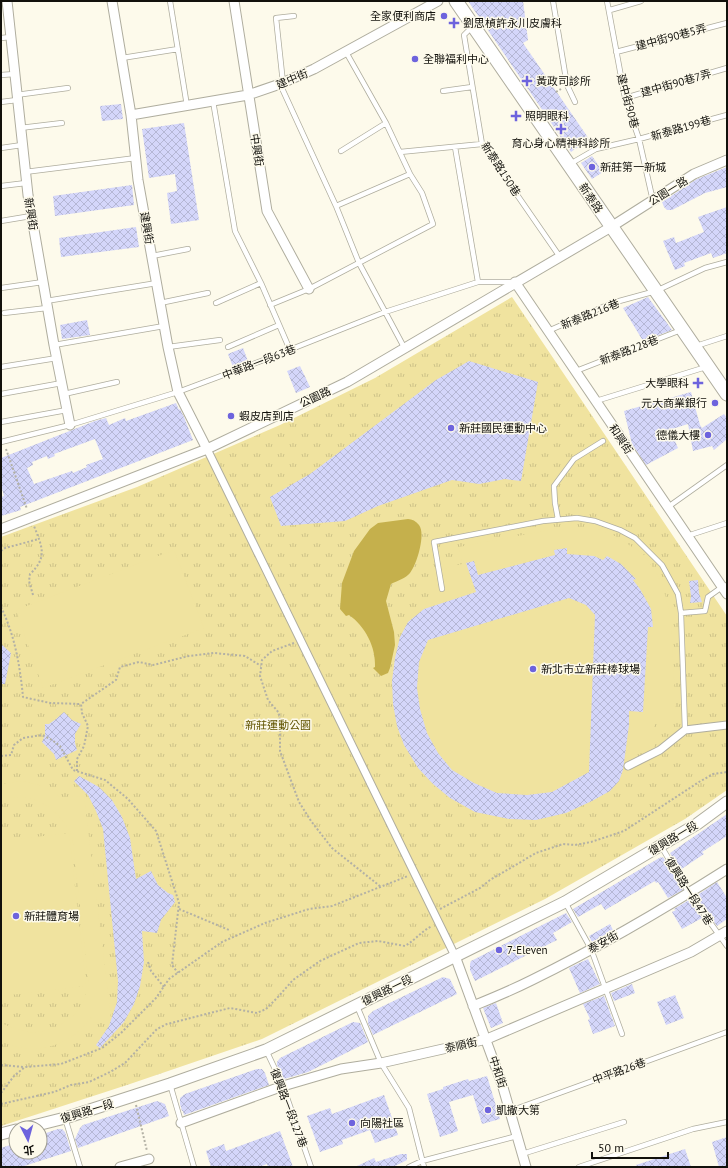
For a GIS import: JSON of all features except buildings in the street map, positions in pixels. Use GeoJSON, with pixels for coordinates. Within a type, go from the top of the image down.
{"type":"FeatureCollection","features":[{"type":"Feature","properties":{"kind":"main road","name":"新泰路"},"geometry":{"type":"LineString","coordinates":[[456,1],[727,394]]}},
{"type":"Feature","properties":{"kind":"street","name":"新興街"},"geometry":{"type":"LineString","coordinates":[[7,1],[26,183],[54,345],[70,425]]}},
{"type":"Feature","properties":{"kind":"street","name":"建興街"},"geometry":{"type":"LineString","coordinates":[[112,1],[131,114],[136,158],[168,347],[178,392],[207,448]]}},
{"type":"Feature","properties":{"kind":"street","name":"中興街"},"geometry":{"type":"LineString","coordinates":[[234,1],[267,211],[309,289]]}},
{"type":"Feature","properties":{"kind":"street","name":"建中街"},"geometry":{"type":"LineString","coordinates":[[131,114],[248,95],[282,83],[314,69],[438,1]]}},
{"type":"Feature","properties":{"kind":"street","name":"公園一路"},"geometry":{"type":"LineString","coordinates":[[611,227],[694,174],[727,160]]}},
{"type":"Feature","properties":{"kind":"street","name":"公園路"},"geometry":{"type":"LineString","coordinates":[[1,529],[207,448],[347,382],[611,227]]}},
{"type":"Feature","properties":{"kind":"street","name":"和興街"},"geometry":{"type":"LineString","coordinates":[[515,282],[687,536],[725,589]]}},
{"type":"Feature","properties":{"kind":"street"},"geometry":{"type":"LineString","coordinates":[[207,448],[455,956]]}},
{"type":"Feature","properties":{"kind":"street"},"geometry":{"type":"LineString","coordinates":[[628,766],[660,750],[685,730],[727,725]]}},
{"type":"Feature","properties":{"kind":"street","name":"復興路一段"},"geometry":{"type":"LineString","coordinates":[[48,1122],[134,1096],[266,1050],[565,902],[697,824],[727,802]]}},
{"type":"Feature","properties":{"kind":"street","name":"泰安街"},"geometry":{"type":"LineString","coordinates":[[473,1006],[531,980],[591,949],[689,893],[727,869]]}},
{"type":"Feature","properties":{"kind":"street","name":"泰順街"},"geometry":{"type":"LineString","coordinates":[[181,1123],[283,1086],[341,1069],[381,1063],[487,1039],[691,952],[727,930]]}},
{"type":"Feature","properties":{"kind":"street","name":"中和街"},"geometry":{"type":"LineString","coordinates":[[455,956],[487,1039],[502,1084],[526,1167]]}},
{"type":"Feature","properties":{"kind":"street"},"geometry":{"type":"LineString","coordinates":[[120,1167],[149,1159]]}},
{"type":"Feature","properties":{"kind":"lane"},"geometry":{"type":"LineString","coordinates":[[170,1],[187,106]]}},
{"type":"Feature","properties":{"kind":"lane"},"geometry":{"type":"LineString","coordinates":[[553,1],[567,85],[575,102]]}},
{"type":"Feature","properties":{"kind":"lane","name":"建中街90巷"},"geometry":{"type":"LineString","coordinates":[[607,1],[610,10],[625,98],[639,140],[653,200]]}},
{"type":"Feature","properties":{"kind":"lane"},"geometry":{"type":"LineString","coordinates":[[610,10],[641,1]]}},
{"type":"Feature","properties":{"kind":"lane"},"geometry":{"type":"LineString","coordinates":[[294,16],[276,18],[282,83],[336,206],[359,263],[405,348]]}},
{"type":"Feature","properties":{"kind":"lane","name":"建中街90巷5弄"},"geometry":{"type":"LineString","coordinates":[[616,52],[727,23]]}},
{"type":"Feature","properties":{"kind":"lane","name":"新泰路150巷"},"geometry":{"type":"LineString","coordinates":[[473,26],[464,35],[482,144],[560,257]]}},
{"type":"Feature","properties":{"kind":"lane"},"geometry":{"type":"LineString","coordinates":[[1,38],[11,37]]}},
{"type":"Feature","properties":{"kind":"lane"},"geometry":{"type":"LineString","coordinates":[[122,58],[178,49]]}},
{"type":"Feature","properties":{"kind":"lane"},"geometry":{"type":"LineString","coordinates":[[270,305],[309,289],[433,224],[422,193],[410,174],[386,123],[346,52]]}},
{"type":"Feature","properties":{"kind":"lane","name":"建中街90巷7弄"},"geometry":{"type":"LineString","coordinates":[[625,98],[727,68]]}},
{"type":"Feature","properties":{"kind":"lane"},"geometry":{"type":"LineString","coordinates":[[1,75],[15,74]]}},
{"type":"Feature","properties":{"kind":"lane"},"geometry":{"type":"LineString","coordinates":[[443,91],[472,87]]}},
{"type":"Feature","properties":{"kind":"lane"},"geometry":{"type":"LineString","coordinates":[[1,102],[17,97],[68,88]]}},
{"type":"Feature","properties":{"kind":"lane"},"geometry":{"type":"LineString","coordinates":[[214,101],[235,231],[261,283],[290,350]]}},
{"type":"Feature","properties":{"kind":"lane","name":"新泰路199巷"},"geometry":{"type":"LineString","coordinates":[[568,165],[596,149],[639,140],[727,115]]}},
{"type":"Feature","properties":{"kind":"lane"},"geometry":{"type":"LineString","coordinates":[[20,128],[62,123]]}},
{"type":"Feature","properties":{"kind":"lane"},"geometry":{"type":"LineString","coordinates":[[341,151],[386,123]]}},
{"type":"Feature","properties":{"kind":"lane"},"geometry":{"type":"LineString","coordinates":[[400,152],[482,144]]}},
{"type":"Feature","properties":{"kind":"lane"},"geometry":{"type":"LineString","coordinates":[[1,148],[22,145]]}},
{"type":"Feature","properties":{"kind":"lane"},"geometry":{"type":"LineString","coordinates":[[455,147],[478,282]]}},
{"type":"Feature","properties":{"kind":"lane"},"geometry":{"type":"LineString","coordinates":[[25,172],[136,158]]}},
{"type":"Feature","properties":{"kind":"lane"},"geometry":{"type":"LineString","coordinates":[[336,206],[410,174]]}},
{"type":"Feature","properties":{"kind":"lane"},"geometry":{"type":"LineString","coordinates":[[1,186],[26,183]]}},
{"type":"Feature","properties":{"kind":"lane"},"geometry":{"type":"LineString","coordinates":[[1,221],[31,216]]}},
{"type":"Feature","properties":{"kind":"lane"},"geometry":{"type":"LineString","coordinates":[[152,256],[188,249]]}},
{"type":"Feature","properties":{"kind":"lane","name":"新泰路216巷"},"geometry":{"type":"LineString","coordinates":[[548,331],[612,303],[656,291],[705,268],[727,262]]}},
{"type":"Feature","properties":{"kind":"lane"},"geometry":{"type":"LineString","coordinates":[[1,288],[43,282]]}},
{"type":"Feature","properties":{"kind":"lane","name":"中華路一段63巷"},"geometry":{"type":"LineString","coordinates":[[2,442],[70,425],[178,392],[385,312],[478,282],[515,282]]}},
{"type":"Feature","properties":{"kind":"lane"},"geometry":{"type":"LineString","coordinates":[[4,313],[157,283]]}},
{"type":"Feature","properties":{"kind":"lane"},"geometry":{"type":"LineString","coordinates":[[216,303],[261,283]]}},
{"type":"Feature","properties":{"kind":"lane"},"geometry":{"type":"LineString","coordinates":[[160,303],[208,293]]}},
{"type":"Feature","properties":{"kind":"lane"},"geometry":{"type":"LineString","coordinates":[[228,347],[279,325]]}},
{"type":"Feature","properties":{"kind":"lane"},"geometry":{"type":"LineString","coordinates":[[54,345],[164,326]]}},
{"type":"Feature","properties":{"kind":"lane","name":"新泰路228巷"},"geometry":{"type":"LineString","coordinates":[[575,371],[682,330]]}},
{"type":"Feature","properties":{"kind":"lane"},"geometry":{"type":"LineString","coordinates":[[694,347],[727,336]]}},
{"type":"Feature","properties":{"kind":"lane"},"geometry":{"type":"LineString","coordinates":[[168,347],[220,340]]}},
{"type":"Feature","properties":{"kind":"lane"},"geometry":{"type":"LineString","coordinates":[[1,367],[57,358]]}},
{"type":"Feature","properties":{"kind":"lane"},"geometry":{"type":"LineString","coordinates":[[596,401],[708,366]]}},
{"type":"Feature","properties":{"kind":"lane"},"geometry":{"type":"LineString","coordinates":[[64,394],[118,382]]}},
{"type":"Feature","properties":{"kind":"lane"},"geometry":{"type":"LineString","coordinates":[[1,394],[62,383]]}},
{"type":"Feature","properties":{"kind":"lane"},"geometry":{"type":"LineString","coordinates":[[1,422],[67,410]]}},
{"type":"Feature","properties":{"kind":"lane"},"geometry":{"type":"LineString","coordinates":[[558,519],[554,486],[574,459],[603,441]]}},
{"type":"Feature","properties":{"kind":"lane"},"geometry":{"type":"LineString","coordinates":[[668,507],[727,465]]}},
{"type":"Feature","properties":{"kind":"lane"},"geometry":{"type":"LineString","coordinates":[[442,589],[434,542],[542,521],[577,518],[595,521],[620,530],[635,538],[648,550],[665,570],[678,594],[681,613],[685,730]]}},
{"type":"Feature","properties":{"kind":"lane"},"geometry":{"type":"LineString","coordinates":[[687,536],[727,523]]}},
{"type":"Feature","properties":{"kind":"lane"},"geometry":{"type":"LineString","coordinates":[[681,613],[706,611],[708,597],[725,589]]}},
{"type":"Feature","properties":{"kind":"lane","name":"復興路一段47巷"},"geometry":{"type":"LineString","coordinates":[[660,845],[689,893],[727,946]]}},
{"type":"Feature","properties":{"kind":"lane"},"geometry":{"type":"LineString","coordinates":[[565,902],[591,949],[622,1034]]}},
{"type":"Feature","properties":{"kind":"lane"},"geometry":{"type":"LineString","coordinates":[[357,1004],[381,1063],[408,1108],[424,1167]]}},
{"type":"Feature","properties":{"kind":"lane","name":"中平路26巷"},"geometry":{"type":"LineString","coordinates":[[510,1111],[727,1032]]}},
{"type":"Feature","properties":{"kind":"lane","name":"復興路一段127巷"},"geometry":{"type":"LineString","coordinates":[[266,1050],[283,1086],[311,1167]]}},
{"type":"Feature","properties":{"kind":"lane"},"geometry":{"type":"LineString","coordinates":[[170,1084],[194,1167]]}},
{"type":"Feature","properties":{"kind":"lane"},"geometry":{"type":"LineString","coordinates":[[66,1118],[80,1167]]}},
{"type":"Feature","properties":{"kind":"lane"},"geometry":{"type":"LineString","coordinates":[[522,1154],[624,1122]]}},
{"type":"Feature","properties":{"kind":"lane"},"geometry":{"type":"LineString","coordinates":[[579,1167],[693,1129],[727,1122]]}},
{"type":"Feature","properties":{"kind":"lane"},"geometry":{"type":"LineString","coordinates":[[408,1167],[422,1161],[517,1136]]}},
{"type":"Feature","properties":{"kind":"path"},"geometry":{"type":"LineString","coordinates":[[2,442],[30,518],[39,538],[42,558],[37,567],[30,574],[29,581],[33,595]]}},
{"type":"Feature","properties":{"kind":"path"},"geometry":{"type":"LineString","coordinates":[[1,551],[5,548],[39,538]]}},
{"type":"Feature","properties":{"kind":"path"},"geometry":{"type":"LineString","coordinates":[[1,607],[12,634],[20,668],[23,697],[50,703],[81,704],[116,680],[120,667],[139,662],[153,665],[189,656],[214,653],[245,656],[261,666]]}},
{"type":"Feature","properties":{"kind":"path"},"geometry":{"type":"LineString","coordinates":[[301,641],[272,651],[262,660],[260,676],[268,700],[279,713],[280,751],[299,802],[311,821],[332,848],[381,887]]}},
{"type":"Feature","properties":{"kind":"path"},"geometry":{"type":"LineString","coordinates":[[77,771],[77,759],[84,746],[88,726],[82,713],[81,704]]}},
{"type":"Feature","properties":{"kind":"path"},"geometry":{"type":"LineString","coordinates":[[1,756],[11,755],[14,745],[23,738],[42,735],[60,746],[73,770],[105,780],[128,799],[156,831],[179,903],[172,965],[178,973]]}},
{"type":"Feature","properties":{"kind":"path"},"geometry":{"type":"LineString","coordinates":[[434,912],[480,888],[490,880],[530,856],[563,844],[575,845],[591,842],[624,830],[713,774],[727,772]]}},
{"type":"Feature","properties":{"kind":"path"},"geometry":{"type":"LineString","coordinates":[[1,1065],[25,1067],[61,1064],[102,1048],[121,1033],[156,998],[170,979],[222,942],[264,923],[308,909],[332,906],[415,873]]}},
{"type":"Feature","properties":{"kind":"path"},"geometry":{"type":"LineString","coordinates":[[178,909],[229,930]]}},
{"type":"Feature","properties":{"kind":"path"},"geometry":{"type":"LineString","coordinates":[[1,1104],[54,1092],[71,1085],[89,1082],[110,1072],[125,1063],[157,1029],[167,1024],[230,1008],[257,1013],[266,1009],[293,980],[320,960],[359,943],[378,941],[405,946],[415,940],[426,929],[439,922]]}},
{"type":"Feature","properties":{"kind":"path"},"geometry":{"type":"LineString","coordinates":[[148,962],[151,971],[164,987]]}},
{"type":"Feature","properties":{"kind":"path"},"geometry":{"type":"LineString","coordinates":[[1,1092],[14,1076],[25,1067]]}},
{"type":"Feature","properties":{"kind":"path"},"geometry":{"type":"LineString","coordinates":[[134,1096],[149,1159]]}},
{"type":"Feature","properties":{"kind":"green space","name":"新莊運動公園"},"geometry":{"type":"Polygon","coordinates":[[[512,297],[727,616],[727,790],[685,819],[545,899],[262,1039],[19,1120],[8,1120],[8,1124],[1,1126],[1,537],[137,487],[280,425],[375,378],[512,297]]]}},
{"type":"Feature","properties":{"kind":"green space","name":"新北市立新莊棒球場"},"geometry":{"type":"Polygon","coordinates":[[[565,527],[598,529],[615,536],[643,554],[654,569],[662,584],[671,620],[676,718],[654,718],[654,749],[625,758],[623,768],[617,782],[607,793],[593,801],[566,813],[541,819],[512,819],[481,814],[457,803],[440,791],[425,776],[413,760],[403,742],[396,722],[392,702],[392,682],[424,610],[434,575],[443,569],[462,564],[459,547],[565,527]]]}},
{"type":"Feature","properties":{"kind":"green space"},"geometry":{"type":"Polygon","coordinates":[[[174,550],[204,628],[43,688],[16,610],[174,550]]]}},
{"type":"Feature","properties":{"kind":"green space"},"geometry":{"type":"Polygon","coordinates":[[[21,781],[45,788],[66,802],[66,797],[84,796],[111,1018],[108,1022],[92,1023],[91,1017],[81,1029],[64,1042],[43,1048],[21,1048],[1,1041],[1,1023],[28,1032],[43,1031],[58,1026],[71,1018],[81,1006],[89,986],[72,835],[59,816],[51,809],[34,799],[13,797],[1,799],[1,784],[21,781]]]}},
{"type":"Feature","properties":{"kind":"green space"},"geometry":{"type":"Polygon","coordinates":[[[69,833],[86,986],[1,996],[1,841],[69,833]]]}},
{"type":"Feature","properties":{"kind":"shaded area"},"geometry":{"type":"Polygon","coordinates":[[[408,519],[417,522],[421,529],[422,535],[420,549],[413,569],[410,573],[404,578],[391,584],[386,601],[394,632],[395,645],[388,673],[381,676],[373,668],[375,667],[374,652],[365,631],[355,620],[349,615],[346,616],[340,609],[342,583],[354,551],[370,529],[378,523],[408,519]]]}},
{"type":"Feature","properties":{"kind":"place","name":"全家便利商店"},"geometry":{"type":"Point","coordinates":[444,16]}},
{"type":"Feature","properties":{"kind":"place","name":"劉思楨許永川皮膚科"},"geometry":{"type":"Point","coordinates":[454,23]}},
{"type":"Feature","properties":{"kind":"place","name":"全聯福利中心"},"geometry":{"type":"Point","coordinates":[415,59]}},
{"type":"Feature","properties":{"kind":"place","name":"黃政司診所"},"geometry":{"type":"Point","coordinates":[527,81]}},
{"type":"Feature","properties":{"kind":"place","name":"照明眼科"},"geometry":{"type":"Point","coordinates":[516,116]}},
{"type":"Feature","properties":{"kind":"place","name":"育心身心精神科診所"},"geometry":{"type":"Point","coordinates":[561,129]}},
{"type":"Feature","properties":{"kind":"place","name":"新莊第一新城"},"geometry":{"type":"Point","coordinates":[592,167]}},
{"type":"Feature","properties":{"kind":"place","name":"大學眼科"},"geometry":{"type":"Point","coordinates":[698,383]}},
{"type":"Feature","properties":{"kind":"place","name":"元大商業銀行"},"geometry":{"type":"Point","coordinates":[715,403]}},
{"type":"Feature","properties":{"kind":"place","name":"蝦皮店到店"},"geometry":{"type":"Point","coordinates":[231,416]}},
{"type":"Feature","properties":{"kind":"place","name":"新莊國民運動中心"},"geometry":{"type":"Point","coordinates":[451,428]}},
{"type":"Feature","properties":{"kind":"place","name":"德儀大樓"},"geometry":{"type":"Point","coordinates":[708,435]}},
{"type":"Feature","properties":{"kind":"place","name":"新北市立新莊棒球場"},"geometry":{"type":"Point","coordinates":[533,669]}},
{"type":"Feature","properties":{"kind":"place","name":"新莊體育場"},"geometry":{"type":"Point","coordinates":[16,916]}},
{"type":"Feature","properties":{"kind":"place","name":"7-Eleven"},"geometry":{"type":"Point","coordinates":[499,950]}},
{"type":"Feature","properties":{"kind":"place","name":"凱撒大第"},"geometry":{"type":"Point","coordinates":[488,1110]}},
{"type":"Feature","properties":{"kind":"place","name":"向陽社區"},"geometry":{"type":"Point","coordinates":[352,1123]}}]}
